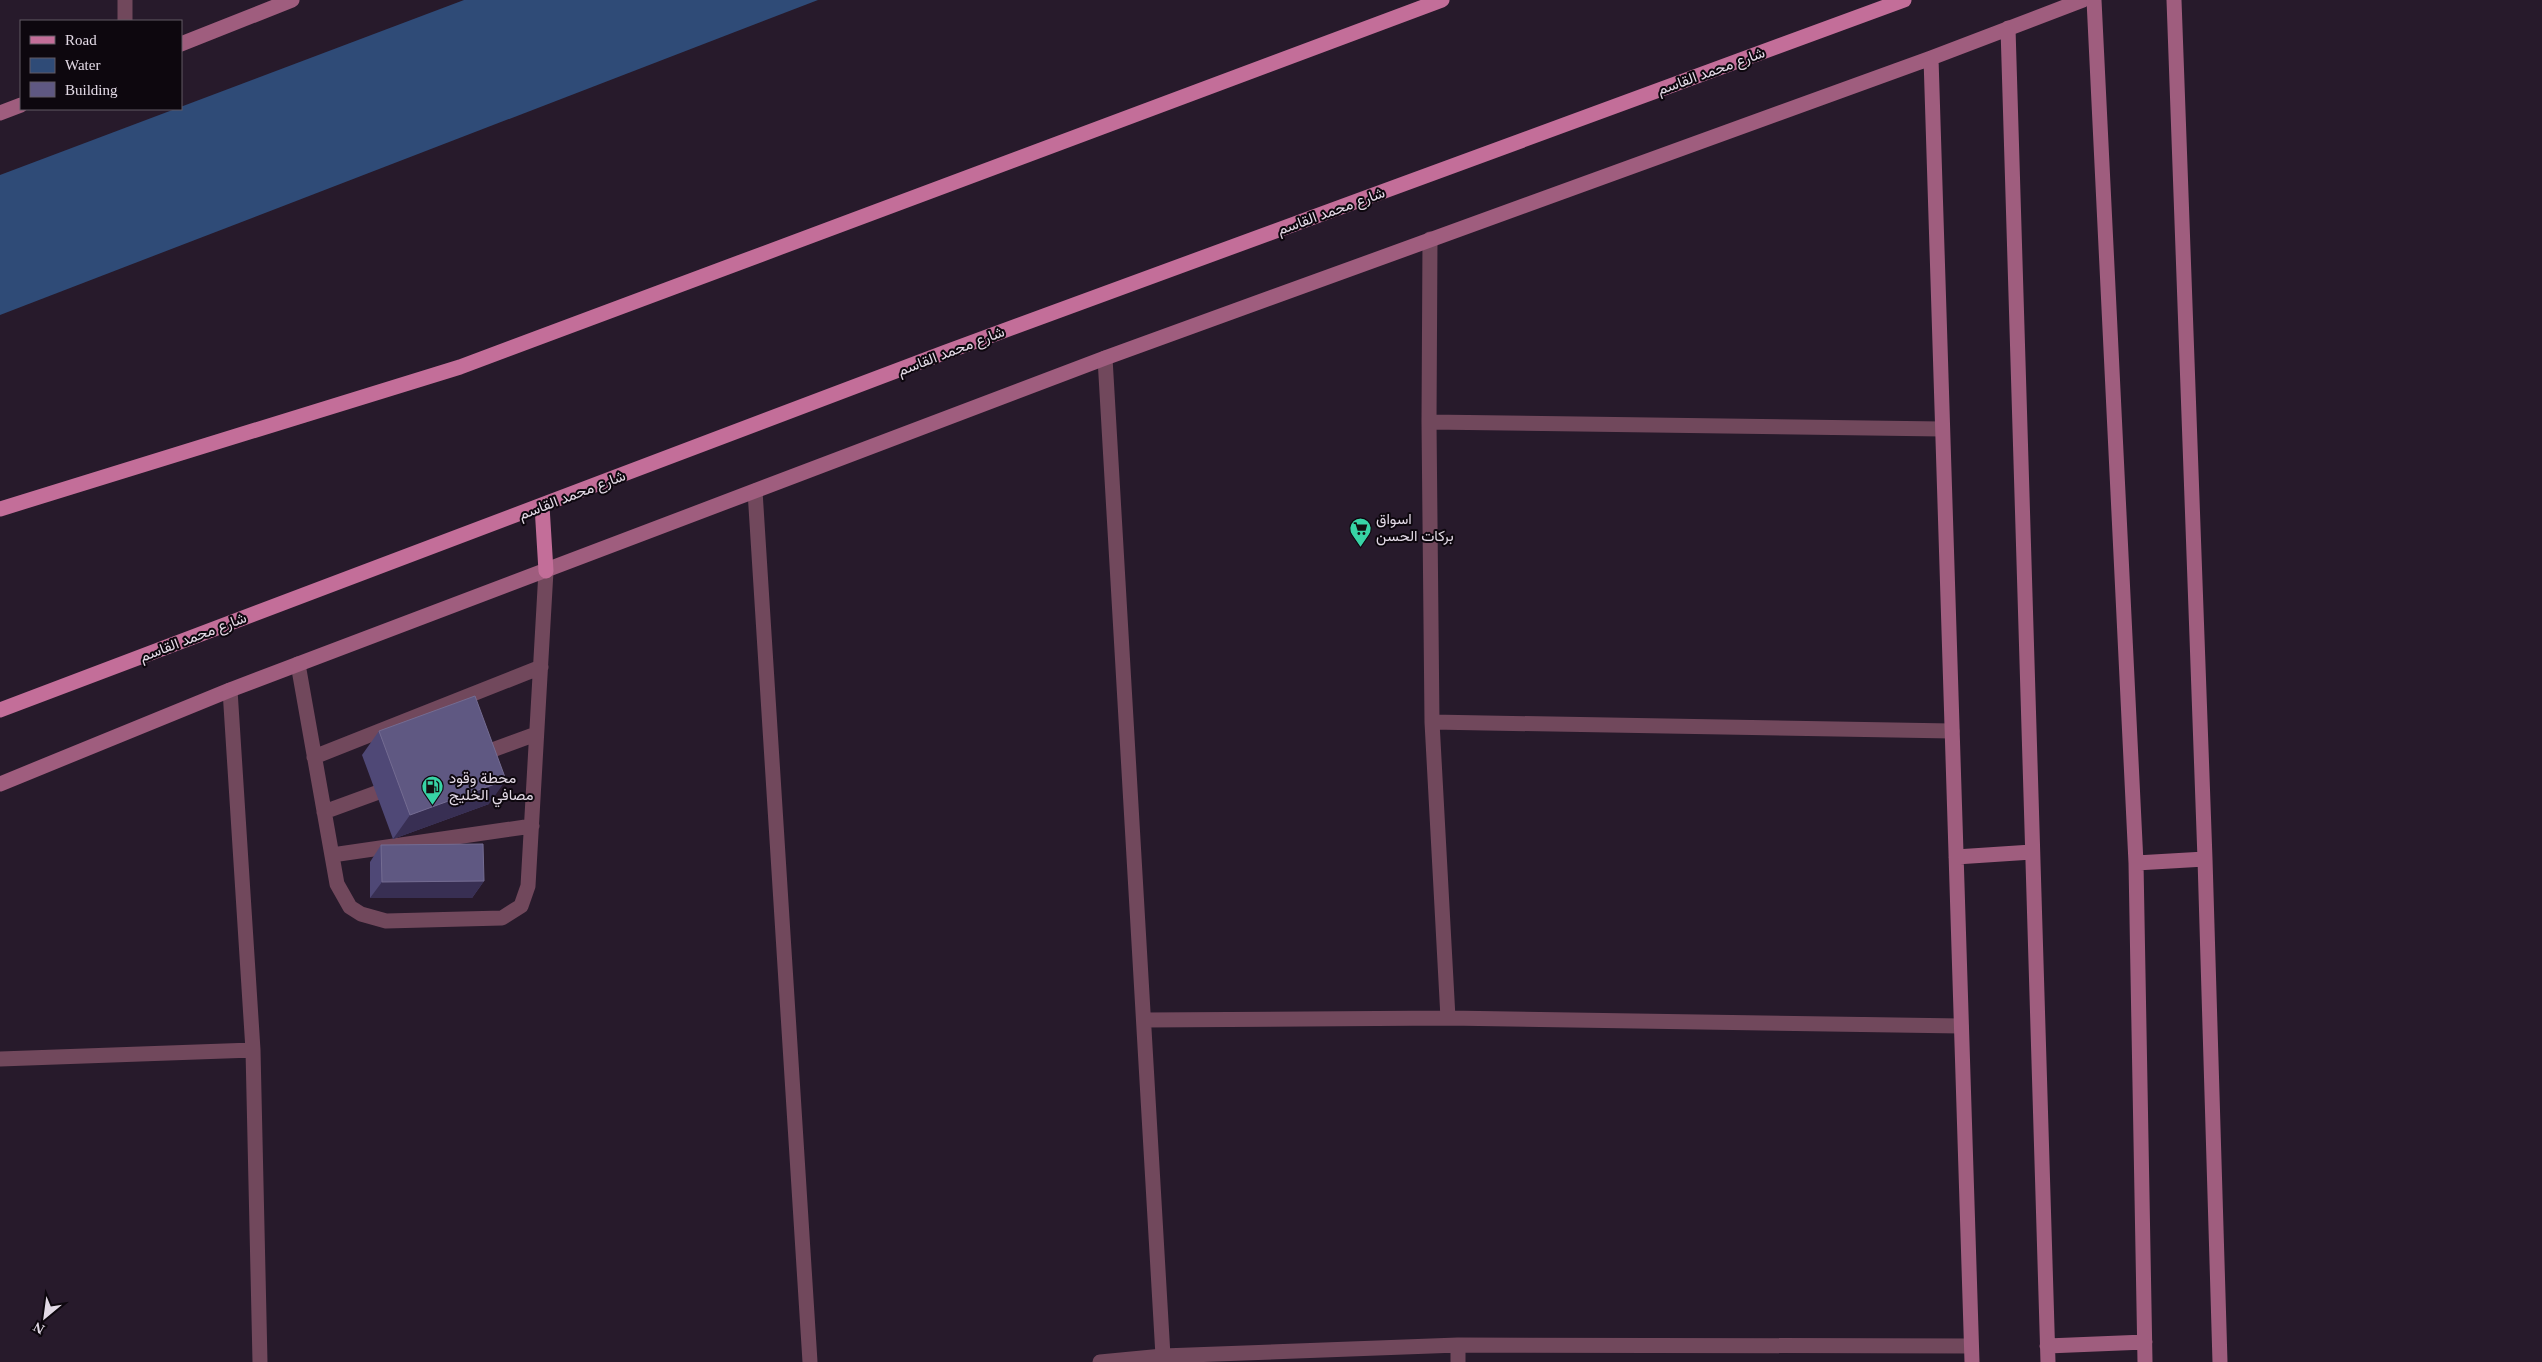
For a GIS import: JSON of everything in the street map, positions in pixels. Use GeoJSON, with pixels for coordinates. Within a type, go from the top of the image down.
{"type":"FeatureCollection","features":[{"type":"Feature","properties":{"kind":"main road"},"geometry":{"type":"LineString","coordinates":[[182,44],[292,0]]}},
{"type":"Feature","properties":{"kind":"main road"},"geometry":{"type":"LineString","coordinates":[[0,508],[460,367],[1442,0]]}},
{"type":"Feature","properties":{"kind":"main road","name":"شارع محمد القاسم"},"geometry":{"type":"LineString","coordinates":[[0,710],[946,352],[1904,0]]}},
{"type":"Feature","properties":{"kind":"main road"},"geometry":{"type":"LineString","coordinates":[[0,784],[230,690],[1105,358],[1931,58],[2083,0]]}},
{"type":"Feature","properties":{"kind":"main road"},"geometry":{"type":"LineString","coordinates":[[2094,0],[2136,863],[2146,1362]]}},
{"type":"Feature","properties":{"kind":"main road"},"geometry":{"type":"LineString","coordinates":[[2174,0],[2205,859],[2220,1362]]}},
{"type":"Feature","properties":{"kind":"main road"},"geometry":{"type":"LineString","coordinates":[[2008,28],[2048,1362]]}},
{"type":"Feature","properties":{"kind":"main road"},"geometry":{"type":"LineString","coordinates":[[1931,58],[1972,1362]]}},
{"type":"Feature","properties":{"kind":"main road"},"geometry":{"type":"LineString","coordinates":[[0,113],[20,105]]}},
{"type":"Feature","properties":{"kind":"main road"},"geometry":{"type":"LineString","coordinates":[[542,506],[546,571]]}},
{"type":"Feature","properties":{"kind":"main road"},"geometry":{"type":"LineString","coordinates":[[1956,857],[2032,852]]}},
{"type":"Feature","properties":{"kind":"main road"},"geometry":{"type":"LineString","coordinates":[[2136,863],[2205,859]]}},
{"type":"Feature","properties":{"kind":"main road"},"geometry":{"type":"LineString","coordinates":[[2047,1346],[2145,1342]]}},
{"type":"Feature","properties":{"kind":"street"},"geometry":{"type":"LineString","coordinates":[[124,0],[125,20]]}},
{"type":"Feature","properties":{"kind":"street"},"geometry":{"type":"LineString","coordinates":[[1430,239],[1429,422],[1432,722],[1448,1018]]}},
{"type":"Feature","properties":{"kind":"street"},"geometry":{"type":"LineString","coordinates":[[1105,358],[1163,1356]]}},
{"type":"Feature","properties":{"kind":"street"},"geometry":{"type":"LineString","coordinates":[[1429,422],[1942,429]]}},
{"type":"Feature","properties":{"kind":"street"},"geometry":{"type":"LineString","coordinates":[[755,492],[810,1362]]}},
{"type":"Feature","properties":{"kind":"street"},"geometry":{"type":"LineString","coordinates":[[298,664],[332,855],[342,897],[350,907],[367,917],[386,921],[502,918],[520,906],[526,897],[532,826],[546,571]]}},
{"type":"Feature","properties":{"kind":"street"},"geometry":{"type":"LineString","coordinates":[[314,757],[541,667]]}},
{"type":"Feature","properties":{"kind":"street"},"geometry":{"type":"LineString","coordinates":[[230,690],[253,1050],[260,1362]]}},
{"type":"Feature","properties":{"kind":"street"},"geometry":{"type":"LineString","coordinates":[[1432,722],[1952,731]]}},
{"type":"Feature","properties":{"kind":"street"},"geometry":{"type":"LineString","coordinates":[[472,758],[536,734]]}},
{"type":"Feature","properties":{"kind":"street"},"geometry":{"type":"LineString","coordinates":[[324,812],[376,793]]}},
{"type":"Feature","properties":{"kind":"street"},"geometry":{"type":"LineString","coordinates":[[332,855],[532,826]]}},
{"type":"Feature","properties":{"kind":"street"},"geometry":{"type":"LineString","coordinates":[[1144,1020],[1448,1018],[1961,1026]]}},
{"type":"Feature","properties":{"kind":"street"},"geometry":{"type":"LineString","coordinates":[[0,1059],[253,1050]]}},
{"type":"Feature","properties":{"kind":"street"},"geometry":{"type":"LineString","coordinates":[[1458,1345],[1458,1362]]}},
{"type":"Feature","properties":{"kind":"street"},"geometry":{"type":"LineString","coordinates":[[1100,1362],[1163,1356],[1458,1345],[1971,1346]]}},
{"type":"Feature","properties":{"kind":"water"},"geometry":{"type":"Polygon","coordinates":[[[464,0],[818,0],[0,315],[0,175],[172,110],[182,110],[182,106],[464,0]]]}},
{"type":"Feature","properties":{"kind":"building"},"geometry":{"type":"Polygon","coordinates":[[[475,696],[506,780],[410,815],[379,731],[475,696]]]}},
{"type":"Feature","properties":{"kind":"building"},"geometry":{"type":"Polygon","coordinates":[[[483,844],[484,881],[382,882],[381,845],[483,844]]]}},
{"type":"Feature","properties":{"kind":"place","name":"اسواق بركات الحسن"},"geometry":{"type":"Point","coordinates":[1360,547]}},
{"type":"Feature","properties":{"kind":"place","name":"محطة وقود مصافي الخليج"},"geometry":{"type":"Point","coordinates":[433,806]}}]}
